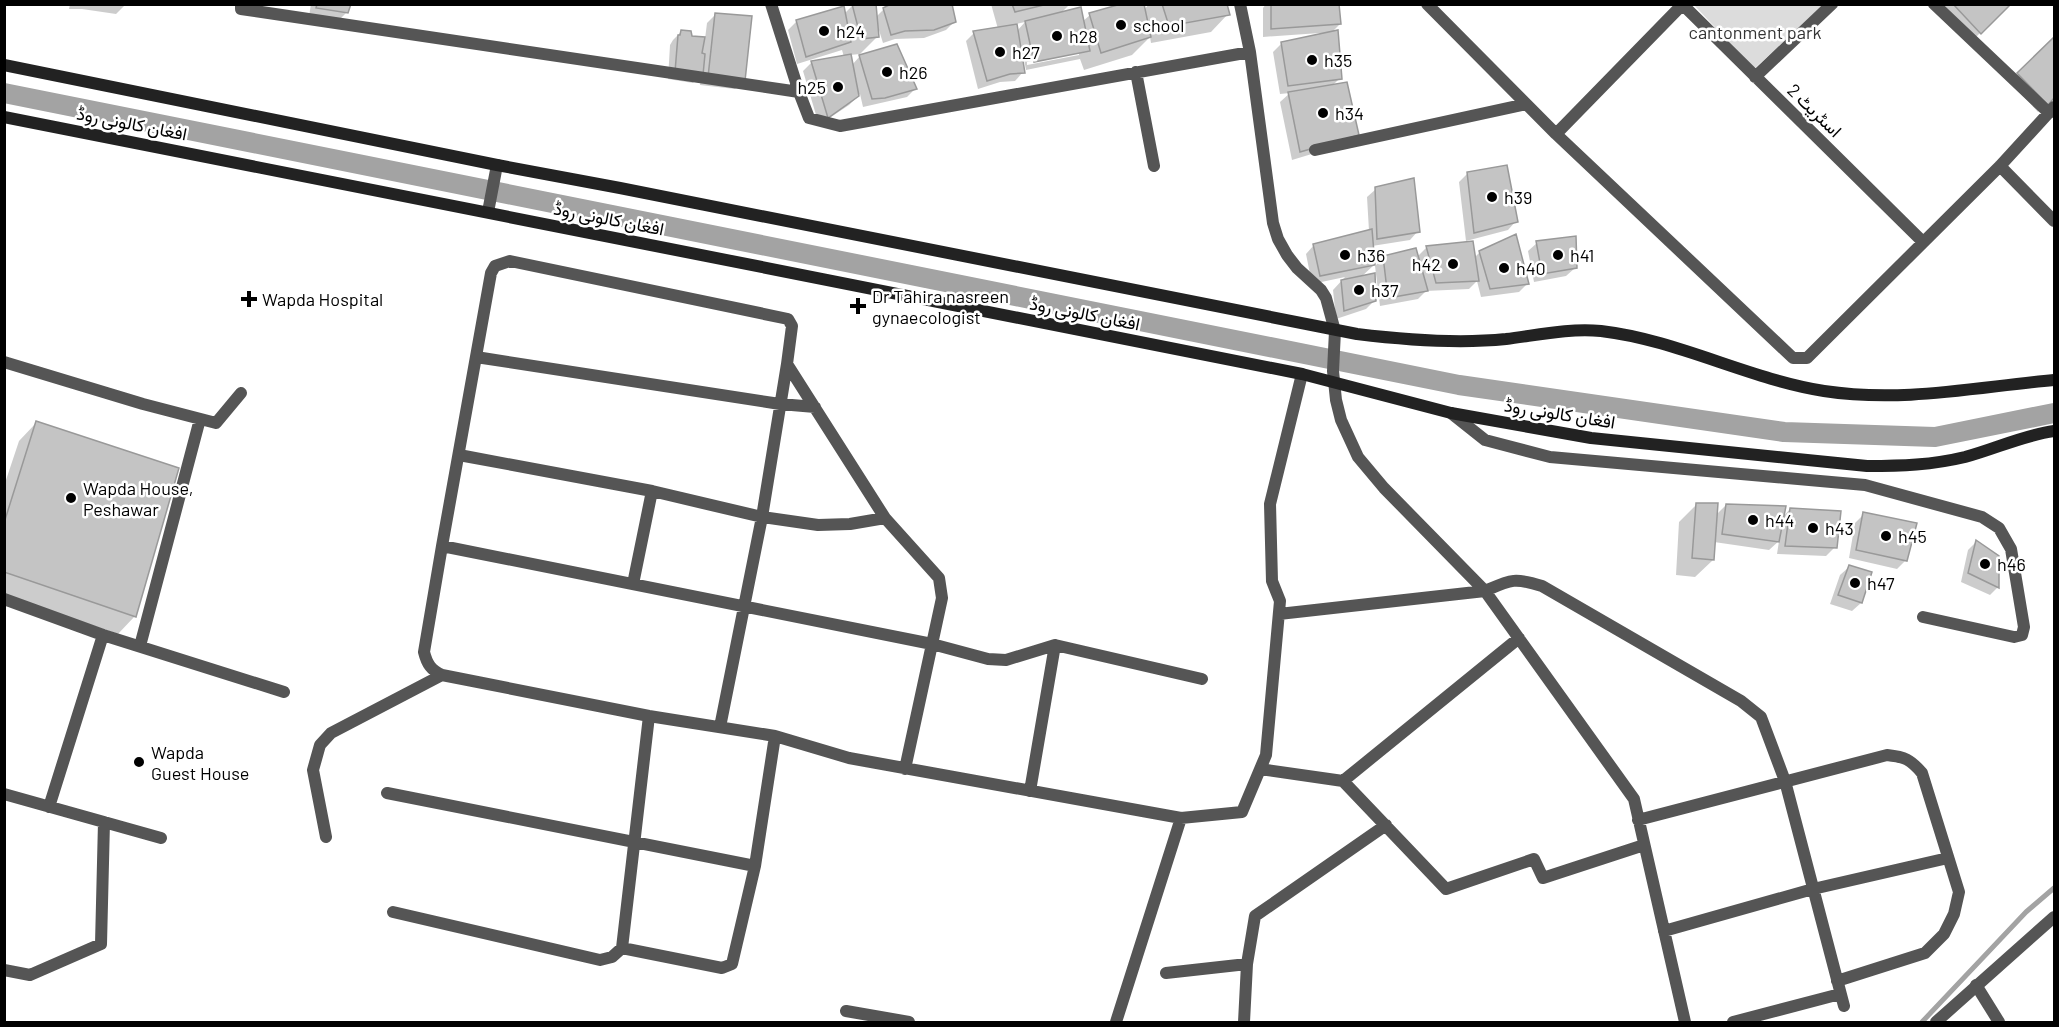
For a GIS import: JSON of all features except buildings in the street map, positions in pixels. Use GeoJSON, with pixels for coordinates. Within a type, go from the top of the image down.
{"type":"FeatureCollection","features":[{"type":"Feature","properties":{"kind":"main road"},"geometry":{"type":"LineString","coordinates":[[4,65],[1335,331],[1387,338],[1458,341],[1505,339],[1559,331],[1600,331],[1674,348],[1793,384],[1824,391],[1863,395],[1909,396],[2055,380]]}},
{"type":"Feature","properties":{"kind":"main road","name":"افغان کالونی روڈ"},"geometry":{"type":"LineString","coordinates":[[4,117],[1302,374],[1333,377],[1451,413],[1591,438],[1868,466],[1904,466],[1934,464],[2055,431]]}},
{"type":"Feature","properties":{"kind":"street"},"geometry":{"type":"LineString","coordinates":[[241,4],[240,9],[799,92]]}},
{"type":"Feature","properties":{"kind":"street"},"geometry":{"type":"LineString","coordinates":[[771,4],[809,118],[840,126],[1250,52]]}},
{"type":"Feature","properties":{"kind":"street"},"geometry":{"type":"LineString","coordinates":[[1240,4],[1250,52],[1273,223],[1278,239],[1287,255],[1326,298],[1335,331],[1333,377],[1341,420],[1358,457],[1384,488],[1485,591],[1634,799],[1685,1023]]}},
{"type":"Feature","properties":{"kind":"street"},"geometry":{"type":"LineString","coordinates":[[1427,4],[1556,134],[1793,358],[1807,357],[2000,166],[2052,110],[1934,4]]}},
{"type":"Feature","properties":{"kind":"street"},"geometry":{"type":"LineString","coordinates":[[1755,77],[1832,4]]}},
{"type":"Feature","properties":{"kind":"street"},"geometry":{"type":"LineString","coordinates":[[1556,134],[1682,5]]}},
{"type":"Feature","properties":{"kind":"street","name":"اسٹریٹ 2"},"geometry":{"type":"LineString","coordinates":[[1682,5],[1923,242]]}},
{"type":"Feature","properties":{"kind":"street"},"geometry":{"type":"LineString","coordinates":[[1136,72],[1154,166]]}},
{"type":"Feature","properties":{"kind":"street"},"geometry":{"type":"LineString","coordinates":[[1315,150],[1526,104]]}},
{"type":"Feature","properties":{"kind":"street"},"geometry":{"type":"LineString","coordinates":[[488,212],[497,165]]}},
{"type":"Feature","properties":{"kind":"street"},"geometry":{"type":"LineString","coordinates":[[2000,166],[2055,221]]}},
{"type":"Feature","properties":{"kind":"street"},"geometry":{"type":"LineString","coordinates":[[720,727],[762,517],[792,326],[788,319],[510,261],[495,266],[491,273],[424,652],[427,663],[433,671],[442,675],[649,716],[775,736],[849,758],[1181,818],[1242,812],[1266,755],[1280,601],[1272,581],[1270,504],[1302,374]]}},
{"type":"Feature","properties":{"kind":"street"},"geometry":{"type":"LineString","coordinates":[[476,357],[780,404],[815,407]]}},
{"type":"Feature","properties":{"kind":"street"},"geometry":{"type":"LineString","coordinates":[[4,362],[216,423],[241,393]]}},
{"type":"Feature","properties":{"kind":"street"},"geometry":{"type":"LineString","coordinates":[[787,364],[885,518],[939,578],[942,598],[905,769]]}},
{"type":"Feature","properties":{"kind":"street"},"geometry":{"type":"LineString","coordinates":[[1451,413],[1485,440],[1550,456],[1865,485],[1982,517],[1999,528],[2011,549],[2024,627],[2022,635],[2014,637],[1923,617]]}},
{"type":"Feature","properties":{"kind":"street"},"geometry":{"type":"LineString","coordinates":[[140,646],[200,419]]}},
{"type":"Feature","properties":{"kind":"street"},"geometry":{"type":"LineString","coordinates":[[459,455],[652,491],[762,517],[818,525],[850,524],[885,518]]}},
{"type":"Feature","properties":{"kind":"street"},"geometry":{"type":"LineString","coordinates":[[633,584],[652,491]]}},
{"type":"Feature","properties":{"kind":"street"},"geometry":{"type":"LineString","coordinates":[[442,546],[932,644],[988,659],[1006,660],[1055,645],[1202,679]]}},
{"type":"Feature","properties":{"kind":"street"},"geometry":{"type":"LineString","coordinates":[[1279,614],[1485,591],[1510,580],[1523,580],[1542,586],[1741,701],[1761,717],[1785,780],[1842,1000],[1733,1023]]}},
{"type":"Feature","properties":{"kind":"street"},"geometry":{"type":"LineString","coordinates":[[4,599],[103,634],[284,692]]}},
{"type":"Feature","properties":{"kind":"street"},"geometry":{"type":"LineString","coordinates":[[49,807],[103,634]]}},
{"type":"Feature","properties":{"kind":"street"},"geometry":{"type":"LineString","coordinates":[[1343,781],[1519,638]]}},
{"type":"Feature","properties":{"kind":"street"},"geometry":{"type":"LineString","coordinates":[[1030,791],[1055,645]]}},
{"type":"Feature","properties":{"kind":"street"},"geometry":{"type":"LineString","coordinates":[[326,837],[313,770],[320,745],[331,733],[442,675]]}},
{"type":"Feature","properties":{"kind":"street"},"geometry":{"type":"LineString","coordinates":[[393,912],[600,960],[612,957],[622,948],[649,716]]}},
{"type":"Feature","properties":{"kind":"street"},"geometry":{"type":"LineString","coordinates":[[622,948],[722,969],[732,964],[755,866],[775,736]]}},
{"type":"Feature","properties":{"kind":"street"},"geometry":{"type":"LineString","coordinates":[[1638,820],[1887,755],[1901,756],[1912,761],[1922,773],[1959,892],[1954,914],[1944,934],[1925,952],[1837,981]]}},
{"type":"Feature","properties":{"kind":"street"},"geometry":{"type":"LineString","coordinates":[[1260,769],[1343,781],[1446,889],[1534,859],[1544,878],[1644,845]]}},
{"type":"Feature","properties":{"kind":"street"},"geometry":{"type":"LineString","coordinates":[[387,793],[755,866]]}},
{"type":"Feature","properties":{"kind":"street"},"geometry":{"type":"LineString","coordinates":[[4,794],[161,838]]}},
{"type":"Feature","properties":{"kind":"street"},"geometry":{"type":"LineString","coordinates":[[1116,1023],[1181,818]]}},
{"type":"Feature","properties":{"kind":"street"},"geometry":{"type":"LineString","coordinates":[[4,969],[30,975],[101,944],[104,822]]}},
{"type":"Feature","properties":{"kind":"street"},"geometry":{"type":"LineString","coordinates":[[1244,1023],[1247,964],[1255,916],[1386,825]]}},
{"type":"Feature","properties":{"kind":"street"},"geometry":{"type":"LineString","coordinates":[[1664,931],[1813,890],[1948,858]]}},
{"type":"Feature","properties":{"kind":"street"},"geometry":{"type":"LineString","coordinates":[[1936,1023],[2055,917]]}},
{"type":"Feature","properties":{"kind":"street"},"geometry":{"type":"LineString","coordinates":[[1166,973],[1247,964]]}},
{"type":"Feature","properties":{"kind":"street"},"geometry":{"type":"LineString","coordinates":[[1976,985],[1999,1023]]}},
{"type":"Feature","properties":{"kind":"street"},"geometry":{"type":"LineString","coordinates":[[846,1011],[909,1023]]}},
{"type":"Feature","properties":{"kind":"green space","name":"cantonment park"},"geometry":{"type":"Polygon","coordinates":[[[1694,5],[1823,5],[1754,69],[1694,5]]]}},
{"type":"Feature","properties":{"kind":"waterway"},"geometry":{"type":"LineString","coordinates":[[4,93],[1459,385],[1784,432],[1935,437],[2054,413]]}},
{"type":"Feature","properties":{"kind":"waterway"},"geometry":{"type":"LineString","coordinates":[[1922,1022],[2026,912],[2054,888]]}},
{"type":"Feature","properties":{"kind":"place","name":"school"},"geometry":{"type":"Point","coordinates":[1121,25]}},
{"type":"Feature","properties":{"kind":"place","name":"h24"},"geometry":{"type":"Point","coordinates":[824,31]}},
{"type":"Feature","properties":{"kind":"place","name":"h28"},"geometry":{"type":"Point","coordinates":[1057,36]}},
{"type":"Feature","properties":{"kind":"place","name":"h27"},"geometry":{"type":"Point","coordinates":[1000,52]}},
{"type":"Feature","properties":{"kind":"place","name":"h35"},"geometry":{"type":"Point","coordinates":[1312,60]}},
{"type":"Feature","properties":{"kind":"place","name":"h26"},"geometry":{"type":"Point","coordinates":[887,72]}},
{"type":"Feature","properties":{"kind":"place","name":"h25"},"geometry":{"type":"Point","coordinates":[838,87]}},
{"type":"Feature","properties":{"kind":"place","name":"h34"},"geometry":{"type":"Point","coordinates":[1323,113]}},
{"type":"Feature","properties":{"kind":"place","name":"h39"},"geometry":{"type":"Point","coordinates":[1492,197]}},
{"type":"Feature","properties":{"kind":"place","name":"h36"},"geometry":{"type":"Point","coordinates":[1345,255]}},
{"type":"Feature","properties":{"kind":"place","name":"h41"},"geometry":{"type":"Point","coordinates":[1558,255]}},
{"type":"Feature","properties":{"kind":"place","name":"h42"},"geometry":{"type":"Point","coordinates":[1453,264]}},
{"type":"Feature","properties":{"kind":"place","name":"h40"},"geometry":{"type":"Point","coordinates":[1504,268]}},
{"type":"Feature","properties":{"kind":"place","name":"h37"},"geometry":{"type":"Point","coordinates":[1359,290]}},
{"type":"Feature","properties":{"kind":"place","name":"Wapda Hospital"},"geometry":{"type":"Point","coordinates":[249,299]}},
{"type":"Feature","properties":{"kind":"place","name":"Dr Tahira nasreen gynaecologist"},"geometry":{"type":"Point","coordinates":[858,306]}},
{"type":"Feature","properties":{"kind":"place","name":"Wapda House, Peshawar"},"geometry":{"type":"Point","coordinates":[71,498]}},
{"type":"Feature","properties":{"kind":"place","name":"h44"},"geometry":{"type":"Point","coordinates":[1753,520]}},
{"type":"Feature","properties":{"kind":"place","name":"h43"},"geometry":{"type":"Point","coordinates":[1813,528]}},
{"type":"Feature","properties":{"kind":"place","name":"h45"},"geometry":{"type":"Point","coordinates":[1886,536]}},
{"type":"Feature","properties":{"kind":"place","name":"h46"},"geometry":{"type":"Point","coordinates":[1985,564]}},
{"type":"Feature","properties":{"kind":"place","name":"h47"},"geometry":{"type":"Point","coordinates":[1855,583]}},
{"type":"Feature","properties":{"kind":"place","name":"Wapda Guest House"},"geometry":{"type":"Point","coordinates":[139,762]}}]}
